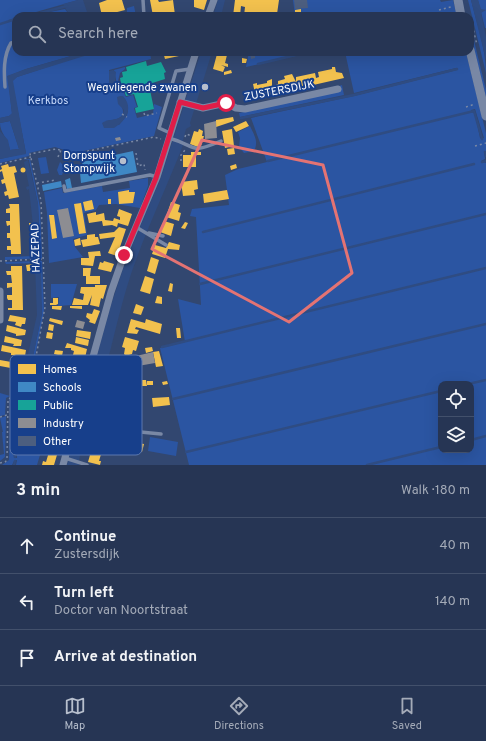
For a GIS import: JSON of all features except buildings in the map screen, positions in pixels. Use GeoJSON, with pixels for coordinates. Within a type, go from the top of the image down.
{"type":"FeatureCollection","features":[{"type":"Feature","properties":{"kind":"street"},"geometry":{"type":"LineString","coordinates":[[210,12],[214,0]]}},
{"type":"Feature","properties":{"kind":"street"},"geometry":{"type":"LineString","coordinates":[[458,2],[461,12]]}},
{"type":"Feature","properties":{"kind":"street"},"geometry":{"type":"LineString","coordinates":[[93,355],[111,292],[156,178],[194,56]]}},
{"type":"Feature","properties":{"kind":"street"},"geometry":{"type":"LineString","coordinates":[[471,56],[486,116]]}},
{"type":"Feature","properties":{"kind":"street","name":"ZUSTERSDIJK"},"geometry":{"type":"LineString","coordinates":[[181,102],[203,108],[226,103],[236,108],[244,109],[338,89]]}},
{"type":"Feature","properties":{"kind":"street"},"geometry":{"type":"LineString","coordinates":[[0,291],[0,320]]}},
{"type":"Feature","properties":{"kind":"lane"},"geometry":{"type":"LineString","coordinates":[[143,0],[144,12]]}},
{"type":"Feature","properties":{"kind":"lane"},"geometry":{"type":"LineString","coordinates":[[5,87],[6,50],[12,43]]}},
{"type":"Feature","properties":{"kind":"lane"},"geometry":{"type":"LineString","coordinates":[[190,68],[176,71],[159,128],[170,136],[183,142],[187,147],[201,150],[221,141]]}},
{"type":"Feature","properties":{"kind":"lane"},"geometry":{"type":"LineString","coordinates":[[64,186],[65,191],[150,175],[156,178]]}},
{"type":"Feature","properties":{"kind":"lane"},"geometry":{"type":"LineString","coordinates":[[137,227],[148,233],[160,243],[166,245]]}},
{"type":"Feature","properties":{"kind":"lane"},"geometry":{"type":"LineString","coordinates":[[148,233],[163,236]]}},
{"type":"Feature","properties":{"kind":"lane"},"geometry":{"type":"LineString","coordinates":[[142,432],[161,434]]}},
{"type":"Feature","properties":{"kind":"lane"},"geometry":{"type":"LineString","coordinates":[[66,461],[87,465]]}},
{"type":"Feature","properties":{"kind":"path"},"geometry":{"type":"LineString","coordinates":[[439,10],[458,2]]}},
{"type":"Feature","properties":{"kind":"path"},"geometry":{"type":"LineString","coordinates":[[144,113],[145,116],[160,112],[163,113]]}},
{"type":"Feature","properties":{"kind":"path"},"geometry":{"type":"LineString","coordinates":[[122,114],[127,117]]}},
{"type":"Feature","properties":{"kind":"path"},"geometry":{"type":"LineString","coordinates":[[183,142],[186,134],[192,136]]}},
{"type":"Feature","properties":{"kind":"path"},"geometry":{"type":"LineString","coordinates":[[0,164],[31,157],[30,154],[56,148],[74,154],[154,137],[164,140],[170,136]]}},
{"type":"Feature","properties":{"kind":"path"},"geometry":{"type":"LineString","coordinates":[[475,146],[486,144]]}},
{"type":"Feature","properties":{"kind":"path"},"geometry":{"type":"LineString","coordinates":[[181,161],[181,155],[187,147]]}},
{"type":"Feature","properties":{"kind":"path"},"geometry":{"type":"LineString","coordinates":[[58,157],[61,150]]}},
{"type":"Feature","properties":{"kind":"path"},"geometry":{"type":"LineString","coordinates":[[136,153],[138,166],[143,165]]}},
{"type":"Feature","properties":{"kind":"path","name":"HAZEPAD"},"geometry":{"type":"LineString","coordinates":[[31,157],[41,201],[44,259],[45,313],[37,355]]}},
{"type":"Feature","properties":{"kind":"path"},"geometry":{"type":"LineString","coordinates":[[37,183],[56,180]]}},
{"type":"Feature","properties":{"kind":"path"},"geometry":{"type":"LineString","coordinates":[[0,261],[44,259]]}},
{"type":"Feature","properties":{"kind":"path"},"geometry":{"type":"LineString","coordinates":[[44,281],[49,281]]}},
{"type":"Feature","properties":{"kind":"path"},"geometry":{"type":"LineString","coordinates":[[42,329],[46,330]]}},
{"type":"Feature","properties":{"kind":"path"},"geometry":{"type":"LineString","coordinates":[[0,463],[7,460],[8,399],[10,398]]}},
{"type":"Feature","properties":{"kind":"path"},"geometry":{"type":"LineString","coordinates":[[0,417],[8,415]]}},
{"type":"Feature","properties":{"kind":"highlighted area"},"geometry":{"type":"Polygon","coordinates":[[[202,140],[323,165],[352,273],[289,322],[152,249],[202,140]]]}},
{"type":"Feature","properties":{"kind":"green space"},"geometry":{"type":"Polygon","coordinates":[[[0,0],[78,0],[36,12],[12,12],[12,19],[8,20],[12,20],[12,56],[71,56],[26,69],[8,76],[12,114],[0,118],[0,0]]]}},
{"type":"Feature","properties":{"kind":"green space"},"geometry":{"type":"Polygon","coordinates":[[[293,0],[440,0],[441,2],[453,0],[456,12],[446,12],[294,12],[293,0]]]}},
{"type":"Feature","properties":{"kind":"green space"},"geometry":{"type":"Polygon","coordinates":[[[468,0],[471,0],[481,36],[486,64],[486,73],[474,24],[474,12],[471,12],[468,0]]]}},
{"type":"Feature","properties":{"kind":"green space"},"geometry":{"type":"Polygon","coordinates":[[[478,0],[486,0],[486,28],[485,28],[478,0]]]}},
{"type":"Feature","properties":{"kind":"green space"},"geometry":{"type":"Polygon","coordinates":[[[134,6],[135,12],[127,12],[127,8],[134,6]]]}},
{"type":"Feature","properties":{"kind":"green space"},"geometry":{"type":"Polygon","coordinates":[[[65,9],[67,12],[50,12],[65,9]]]}},
{"type":"Feature","properties":{"kind":"green space"},"geometry":{"type":"Polygon","coordinates":[[[474,40],[486,90],[486,98],[474,49],[474,40]]]}},
{"type":"Feature","properties":{"kind":"green space","name":"Kerkbos"},"geometry":{"type":"Polygon","coordinates":[[[81,56],[151,56],[151,59],[109,70],[109,84],[118,90],[114,70],[125,67],[125,69],[120,73],[118,81],[126,97],[133,95],[137,107],[134,108],[137,118],[153,114],[154,104],[162,107],[154,136],[74,153],[55,147],[29,153],[29,156],[0,163],[0,159],[26,153],[12,81],[17,77],[81,56]],[[118,100],[123,110],[122,116],[105,121],[119,125],[127,115],[128,111],[118,100]]]}},
{"type":"Feature","properties":{"kind":"green space"},"geometry":{"type":"Polygon","coordinates":[[[248,56],[295,56],[246,67],[248,56]]]}},
{"type":"Feature","properties":{"kind":"green space"},"geometry":{"type":"Polygon","coordinates":[[[346,56],[467,56],[486,133],[486,152],[484,151],[485,159],[481,161],[486,163],[486,465],[189,465],[160,348],[185,342],[178,299],[201,305],[196,217],[190,216],[192,209],[229,205],[225,175],[238,169],[267,162],[251,118],[354,96],[457,70],[456,68],[354,93],[346,56]],[[475,109],[471,110],[475,114],[480,138],[484,138],[475,109]]]}},
{"type":"Feature","properties":{"kind":"green space"},"geometry":{"type":"Polygon","coordinates":[[[342,85],[344,95],[240,117],[239,113],[340,91],[339,86],[342,85]]]}},
{"type":"Feature","properties":{"kind":"green space"},"geometry":{"type":"Polygon","coordinates":[[[10,121],[19,149],[10,150],[8,142],[0,127],[0,123],[10,121]]]}},
{"type":"Feature","properties":{"kind":"green space"},"geometry":{"type":"Polygon","coordinates":[[[250,126],[256,144],[254,151],[244,153],[239,147],[240,138],[238,132],[250,126]]]}},
{"type":"Feature","properties":{"kind":"green space"},"geometry":{"type":"Polygon","coordinates":[[[46,157],[49,173],[41,174],[38,158],[46,157]]]}},
{"type":"Feature","properties":{"kind":"green space"},"geometry":{"type":"Polygon","coordinates":[[[30,159],[40,207],[42,258],[5,260],[5,257],[35,256],[36,253],[40,253],[38,204],[29,160],[23,160],[30,159]]]}},
{"type":"Feature","properties":{"kind":"green space"},"geometry":{"type":"Polygon","coordinates":[[[60,162],[65,167],[62,175],[59,175],[57,170],[60,162]]]}},
{"type":"Feature","properties":{"kind":"green space"},"geometry":{"type":"Polygon","coordinates":[[[148,178],[148,186],[140,208],[116,204],[99,205],[96,210],[84,213],[87,235],[73,239],[75,247],[83,257],[49,263],[47,213],[44,192],[62,188],[63,193],[102,186],[103,192],[130,188],[129,181],[148,178]]]}},
{"type":"Feature","properties":{"kind":"green space"},"geometry":{"type":"Polygon","coordinates":[[[42,261],[44,312],[35,355],[33,355],[42,313],[38,263],[6,264],[5,262],[42,261]]]}},
{"type":"Feature","properties":{"kind":"green space"},"geometry":{"type":"Polygon","coordinates":[[[51,284],[77,284],[71,305],[58,306],[59,297],[51,298],[51,284]]]}},
{"type":"Feature","properties":{"kind":"green space"},"geometry":{"type":"Polygon","coordinates":[[[0,393],[10,396],[6,398],[5,415],[0,416],[0,393]]]}},
{"type":"Feature","properties":{"kind":"green space"},"geometry":{"type":"Polygon","coordinates":[[[6,416],[5,457],[0,461],[0,455],[4,454],[3,432],[0,418],[6,416]]]}},
{"type":"Feature","properties":{"kind":"green space"},"geometry":{"type":"Polygon","coordinates":[[[10,430],[10,455],[14,455],[14,458],[17,458],[17,455],[40,455],[37,465],[16,465],[17,460],[14,461],[12,465],[2,465],[9,460],[10,430]]]}},
{"type":"Feature","properties":{"kind":"green space"},"geometry":{"type":"Polygon","coordinates":[[[150,437],[178,442],[176,456],[148,451],[150,437]]]}},
{"type":"Feature","properties":{"kind":"shaded area"},"geometry":{"type":"Polygon","coordinates":[[[83,0],[87,12],[68,12],[63,4],[83,0]]]}},
{"type":"Feature","properties":{"kind":"shaded area"},"geometry":{"type":"Polygon","coordinates":[[[218,0],[225,0],[222,12],[214,12],[218,0]]]}},
{"type":"Feature","properties":{"kind":"shaded area"},"geometry":{"type":"Polygon","coordinates":[[[471,0],[478,0],[481,9],[486,10],[481,13],[486,37],[486,60],[471,0]]]}},
{"type":"Feature","properties":{"kind":"shaded area"},"geometry":{"type":"Polygon","coordinates":[[[71,56],[84,56],[17,77],[13,81],[26,154],[0,159],[0,131],[8,140],[10,150],[19,149],[10,121],[0,123],[0,118],[9,116],[12,113],[7,76],[71,56]]]}},
{"type":"Feature","properties":{"kind":"shaded area"},"geometry":{"type":"Polygon","coordinates":[[[200,56],[211,56],[190,123],[191,126],[186,129],[183,145],[143,241],[131,274],[109,355],[97,355],[110,308],[125,263],[161,177],[200,56]]]}},
{"type":"Feature","properties":{"kind":"shaded area"},"geometry":{"type":"Polygon","coordinates":[[[113,70],[116,72],[115,81],[118,90],[115,92],[109,84],[109,71],[113,70]]]}},
{"type":"Feature","properties":{"kind":"shaded area"},"geometry":{"type":"Polygon","coordinates":[[[123,96],[128,105],[125,118],[114,128],[104,128],[102,123],[119,118],[123,114],[124,110],[118,104],[117,97],[123,96]]]}},
{"type":"Feature","properties":{"kind":"shaded area"},"geometry":{"type":"Polygon","coordinates":[[[28,160],[38,204],[40,253],[36,253],[29,189],[27,190],[26,187],[29,186],[24,162],[28,160]]]}},
{"type":"Feature","properties":{"kind":"shaded area"},"geometry":{"type":"Polygon","coordinates":[[[35,264],[41,264],[42,313],[33,355],[28,355],[37,315],[35,264]]]}},
{"type":"Feature","properties":{"kind":"shaded area"},"geometry":{"type":"Polygon","coordinates":[[[70,455],[80,455],[79,465],[67,465],[70,455]]]}},
{"type":"Feature","properties":{"kind":"waterway"},"geometry":{"type":"LineString","coordinates":[[44,12],[67,6]]}},
{"type":"Feature","properties":{"kind":"waterway"},"geometry":{"type":"LineString","coordinates":[[0,24],[12,20]]}},
{"type":"Feature","properties":{"kind":"waterway"},"geometry":{"type":"LineString","coordinates":[[258,64],[291,56]]}},
{"type":"Feature","properties":{"kind":"waterway"},"geometry":{"type":"LineString","coordinates":[[241,118],[354,95],[457,69]]}},
{"type":"Feature","properties":{"kind":"waterway"},"geometry":{"type":"LineString","coordinates":[[268,161],[474,111],[482,139]]}},
{"type":"Feature","properties":{"kind":"waterway"},"geometry":{"type":"LineString","coordinates":[[485,152],[486,156]]}},
{"type":"Feature","properties":{"kind":"waterway"},"geometry":{"type":"LineString","coordinates":[[482,162],[486,161]]}},
{"type":"Feature","properties":{"kind":"waterway"},"geometry":{"type":"LineString","coordinates":[[203,232],[474,164]]}},
{"type":"Feature","properties":{"kind":"waterway"},"geometry":{"type":"LineString","coordinates":[[200,284],[486,214]]}},
{"type":"Feature","properties":{"kind":"waterway"},"geometry":{"type":"LineString","coordinates":[[162,347],[486,268]]}},
{"type":"Feature","properties":{"kind":"waterway"},"geometry":{"type":"LineString","coordinates":[[173,399],[486,324]]}},
{"type":"Feature","properties":{"kind":"waterway"},"geometry":{"type":"LineString","coordinates":[[474,383],[486,380]]}},
{"type":"Feature","properties":{"kind":"waterway"},"geometry":{"type":"LineString","coordinates":[[186,452],[438,392]]}},
{"type":"Feature","properties":{"kind":"waterway"},"geometry":{"type":"LineString","coordinates":[[474,439],[486,436]]}},
{"type":"Feature","properties":{"kind":"waterway"},"geometry":{"type":"LineString","coordinates":[[367,465],[438,448]]}},
{"type":"Feature","properties":{"kind":"waterway"},"geometry":{"type":"LineString","coordinates":[[14,465],[15,461]]}},
{"type":"Feature","properties":{"kind":"place","name":"Wegvliegende zwanen"},"geometry":{"type":"Point","coordinates":[205,87]}},
{"type":"Feature","properties":{"kind":"place","name":"Dorpspunt Stompwijk"},"geometry":{"type":"Point","coordinates":[123,161]}},
{"type":"Feature","properties":{"kind":"route"},"geometry":{"type":"LineString","coordinates":[[124,255],[151,193],[180,102],[203,108],[226,103]]}}]}
